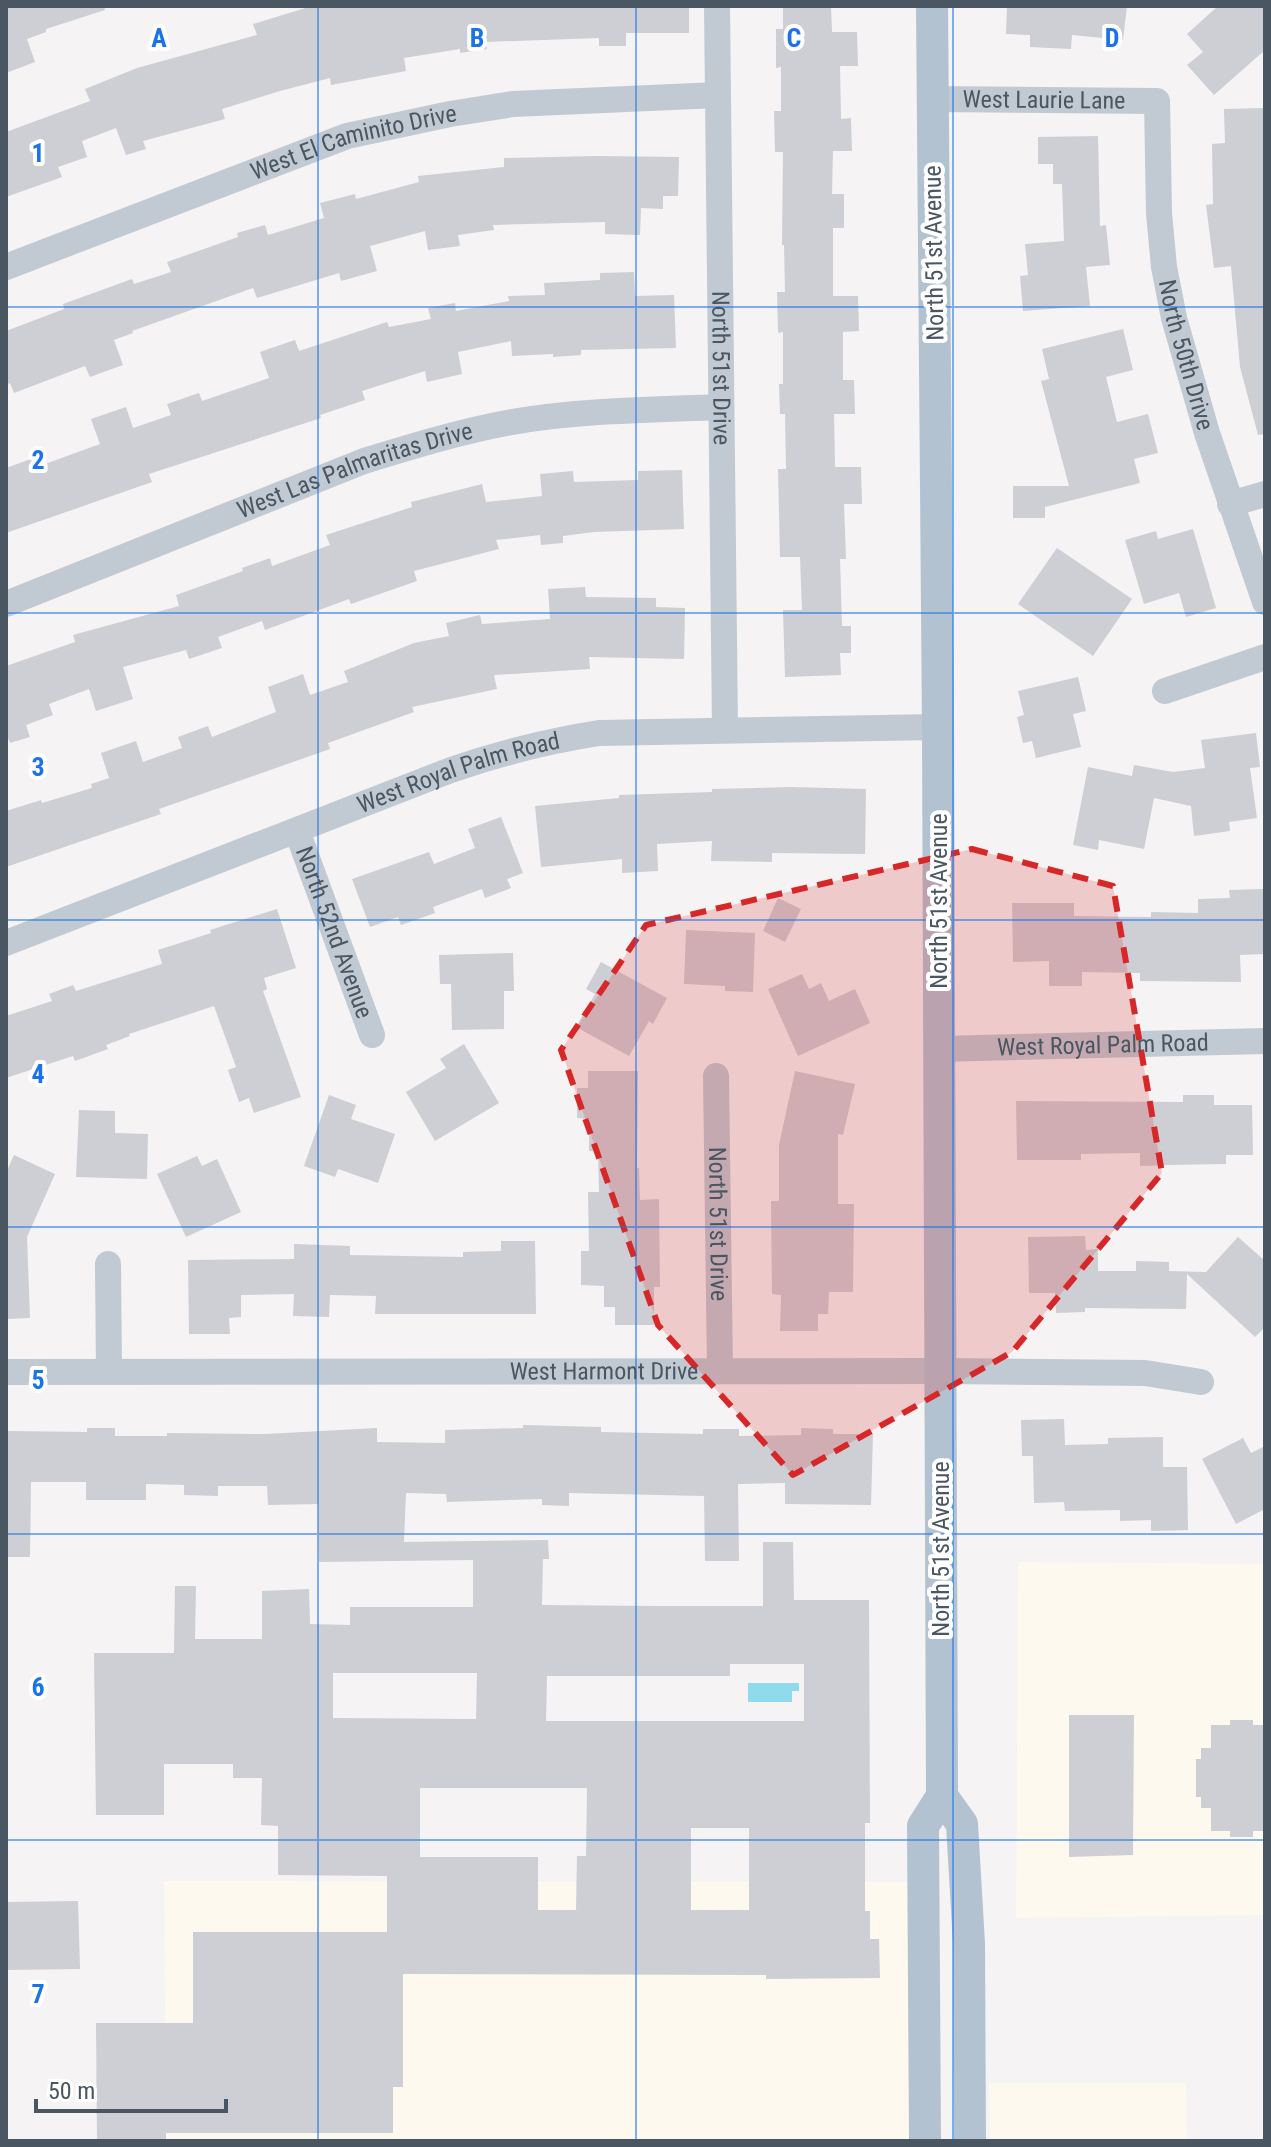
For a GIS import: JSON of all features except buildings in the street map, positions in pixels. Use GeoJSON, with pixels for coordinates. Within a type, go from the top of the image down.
{"type":"FeatureCollection","features":[{"type":"Feature","properties":{"kind":"main road","name":"North 51st Avenue"},"geometry":{"type":"LineString","coordinates":[[925,2141],[923,1826],[942,1796],[932,6]]}},
{"type":"Feature","properties":{"kind":"main road"},"geometry":{"type":"LineString","coordinates":[[942,1796],[962,1824],[969,1944],[970,2141]]}},
{"type":"Feature","properties":{"kind":"street","name":"North 51st Drive"},"geometry":{"type":"LineString","coordinates":[[717,6],[725,730]]}},
{"type":"Feature","properties":{"kind":"street","name":"West El Caminito Drive"},"geometry":{"type":"LineString","coordinates":[[6,267],[347,136],[513,104],[718,95]]}},
{"type":"Feature","properties":{"kind":"street","name":"West Laurie Lane"},"geometry":{"type":"LineString","coordinates":[[932,99],[1157,101]]}},
{"type":"Feature","properties":{"kind":"street","name":"North 50th Drive"},"geometry":{"type":"LineString","coordinates":[[1157,101],[1159,213],[1164,267],[1186,368],[1265,602]]}},
{"type":"Feature","properties":{"kind":"street","name":"West Las Palmaritas Drive"},"geometry":{"type":"LineString","coordinates":[[6,604],[364,461],[413,446],[526,421],[610,411],[721,407]]}},
{"type":"Feature","properties":{"kind":"street"},"geometry":{"type":"LineString","coordinates":[[1230,504],[1265,494]]}},
{"type":"Feature","properties":{"kind":"street"},"geometry":{"type":"LineString","coordinates":[[1165,691],[1265,657]]}},
{"type":"Feature","properties":{"kind":"street","name":"West Royal Palm Road"},"geometry":{"type":"LineString","coordinates":[[6,943],[451,770],[544,742],[599,733],[938,727]]}},
{"type":"Feature","properties":{"kind":"street","name":"North 52nd Avenue"},"geometry":{"type":"LineString","coordinates":[[297,831],[372,1035]]}},
{"type":"Feature","properties":{"kind":"street","name":"West Royal Palm Road"},"geometry":{"type":"LineString","coordinates":[[939,1049],[1265,1041]]}},
{"type":"Feature","properties":{"kind":"street","name":"North 51st Drive"},"geometry":{"type":"LineString","coordinates":[[716,1076],[720,1371]]}},
{"type":"Feature","properties":{"kind":"street"},"geometry":{"type":"LineString","coordinates":[[108,1264],[109,1371]]}},
{"type":"Feature","properties":{"kind":"street","name":"West Harmont Drive"},"geometry":{"type":"LineString","coordinates":[[6,1372],[941,1371],[1145,1373],[1201,1382]]}},
{"type":"Feature","properties":{"kind":"highlighted area"},"geometry":{"type":"Polygon","coordinates":[[[972,849],[1113,886],[1162,1173],[1012,1352],[793,1475],[658,1325],[561,1050],[646,925],[972,849]]]}},
{"type":"Feature","properties":{"kind":"shaded area"},"geometry":{"type":"Polygon","coordinates":[[[1018,1562],[1265,1564],[1265,1915],[1016,1918],[1018,1562]]]}},
{"type":"Feature","properties":{"kind":"shaded area"},"geometry":{"type":"Polygon","coordinates":[[[164,1881],[908,1882],[910,2141],[166,2141],[164,1881]]]}},
{"type":"Feature","properties":{"kind":"shaded area"},"geometry":{"type":"Polygon","coordinates":[[[989,2083],[1186,2083],[1187,2141],[990,2141],[989,2083]]]}},
{"type":"Feature","properties":{"kind":"water"},"geometry":{"type":"Polygon","coordinates":[[[748,1683],[799,1683],[799,1691],[792,1691],[792,1702],[748,1702],[748,1683]]]}}]}
